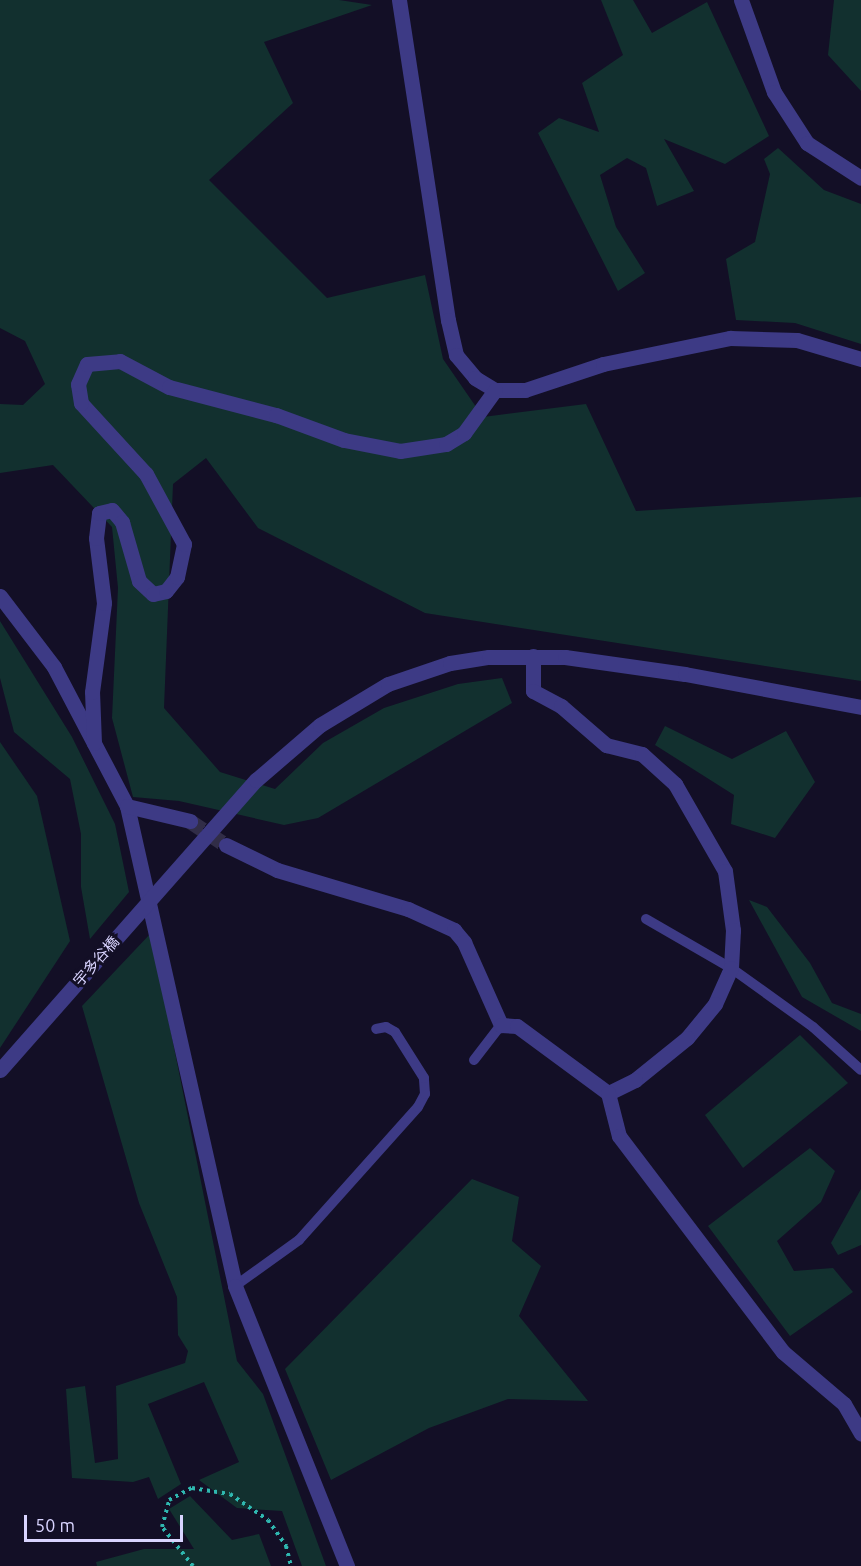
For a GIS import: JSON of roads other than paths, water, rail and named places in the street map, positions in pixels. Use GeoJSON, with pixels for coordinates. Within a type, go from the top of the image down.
{"type":"FeatureCollection","features":[{"type":"Feature","properties":{"kind":"street"},"geometry":{"type":"LineString","coordinates":[[399,0],[456,355],[475,378],[495,390],[525,390],[603,364],[730,338],[797,340],[861,359]]}},
{"type":"Feature","properties":{"kind":"street"},"geometry":{"type":"LineString","coordinates":[[741,0],[774,92],[807,143],[861,178]]}},
{"type":"Feature","properties":{"kind":"street"},"geometry":{"type":"LineString","coordinates":[[94,743],[92,692],[104,603],[96,538],[99,513],[112,510],[122,522],[139,581],[153,594],[166,591],[177,577],[184,544],[146,474],[81,404],[78,384],[87,364],[120,361],[189,394],[276,415],[344,440],[400,452],[446,444],[464,433],[495,390]]}},
{"type":"Feature","properties":{"kind":"street"},"geometry":{"type":"LineString","coordinates":[[0,596],[54,667],[127,806],[144,908],[236,1286],[347,1566]]}},
{"type":"Feature","properties":{"kind":"street"},"geometry":{"type":"LineString","coordinates":[[533,656],[533,691],[561,706],[606,745],[642,754],[675,784],[725,871],[733,930],[731,968],[715,1004],[687,1038],[635,1080],[608,1093]]}},
{"type":"Feature","properties":{"kind":"street","name":"宇多谷橋"},"geometry":{"type":"LineString","coordinates":[[0,1070],[256,780],[320,725],[417,672],[489,657],[533,656],[674,672],[861,707]]}},
{"type":"Feature","properties":{"kind":"street"},"geometry":{"type":"LineString","coordinates":[[127,806],[190,821]]}},
{"type":"Feature","properties":{"kind":"street"},"geometry":{"type":"LineString","coordinates":[[226,846],[277,870],[408,909],[453,930],[464,942],[501,1025],[517,1026],[608,1093],[619,1136],[783,1352],[844,1404],[861,1434]]}},
{"type":"Feature","properties":{"kind":"lane"},"geometry":{"type":"LineString","coordinates":[[646,919],[731,968],[813,1027],[861,1070]]}},
{"type":"Feature","properties":{"kind":"lane"},"geometry":{"type":"LineString","coordinates":[[474,1060],[501,1025]]}},
{"type":"Feature","properties":{"kind":"lane"},"geometry":{"type":"LineString","coordinates":[[236,1286],[300,1240],[418,1107],[425,1094],[424,1078],[395,1032],[386,1027],[376,1029]]}},
{"type":"Feature","properties":{"kind":"tunnel"},"geometry":{"type":"LineString","coordinates":[[190,821],[226,845]]}}]}
